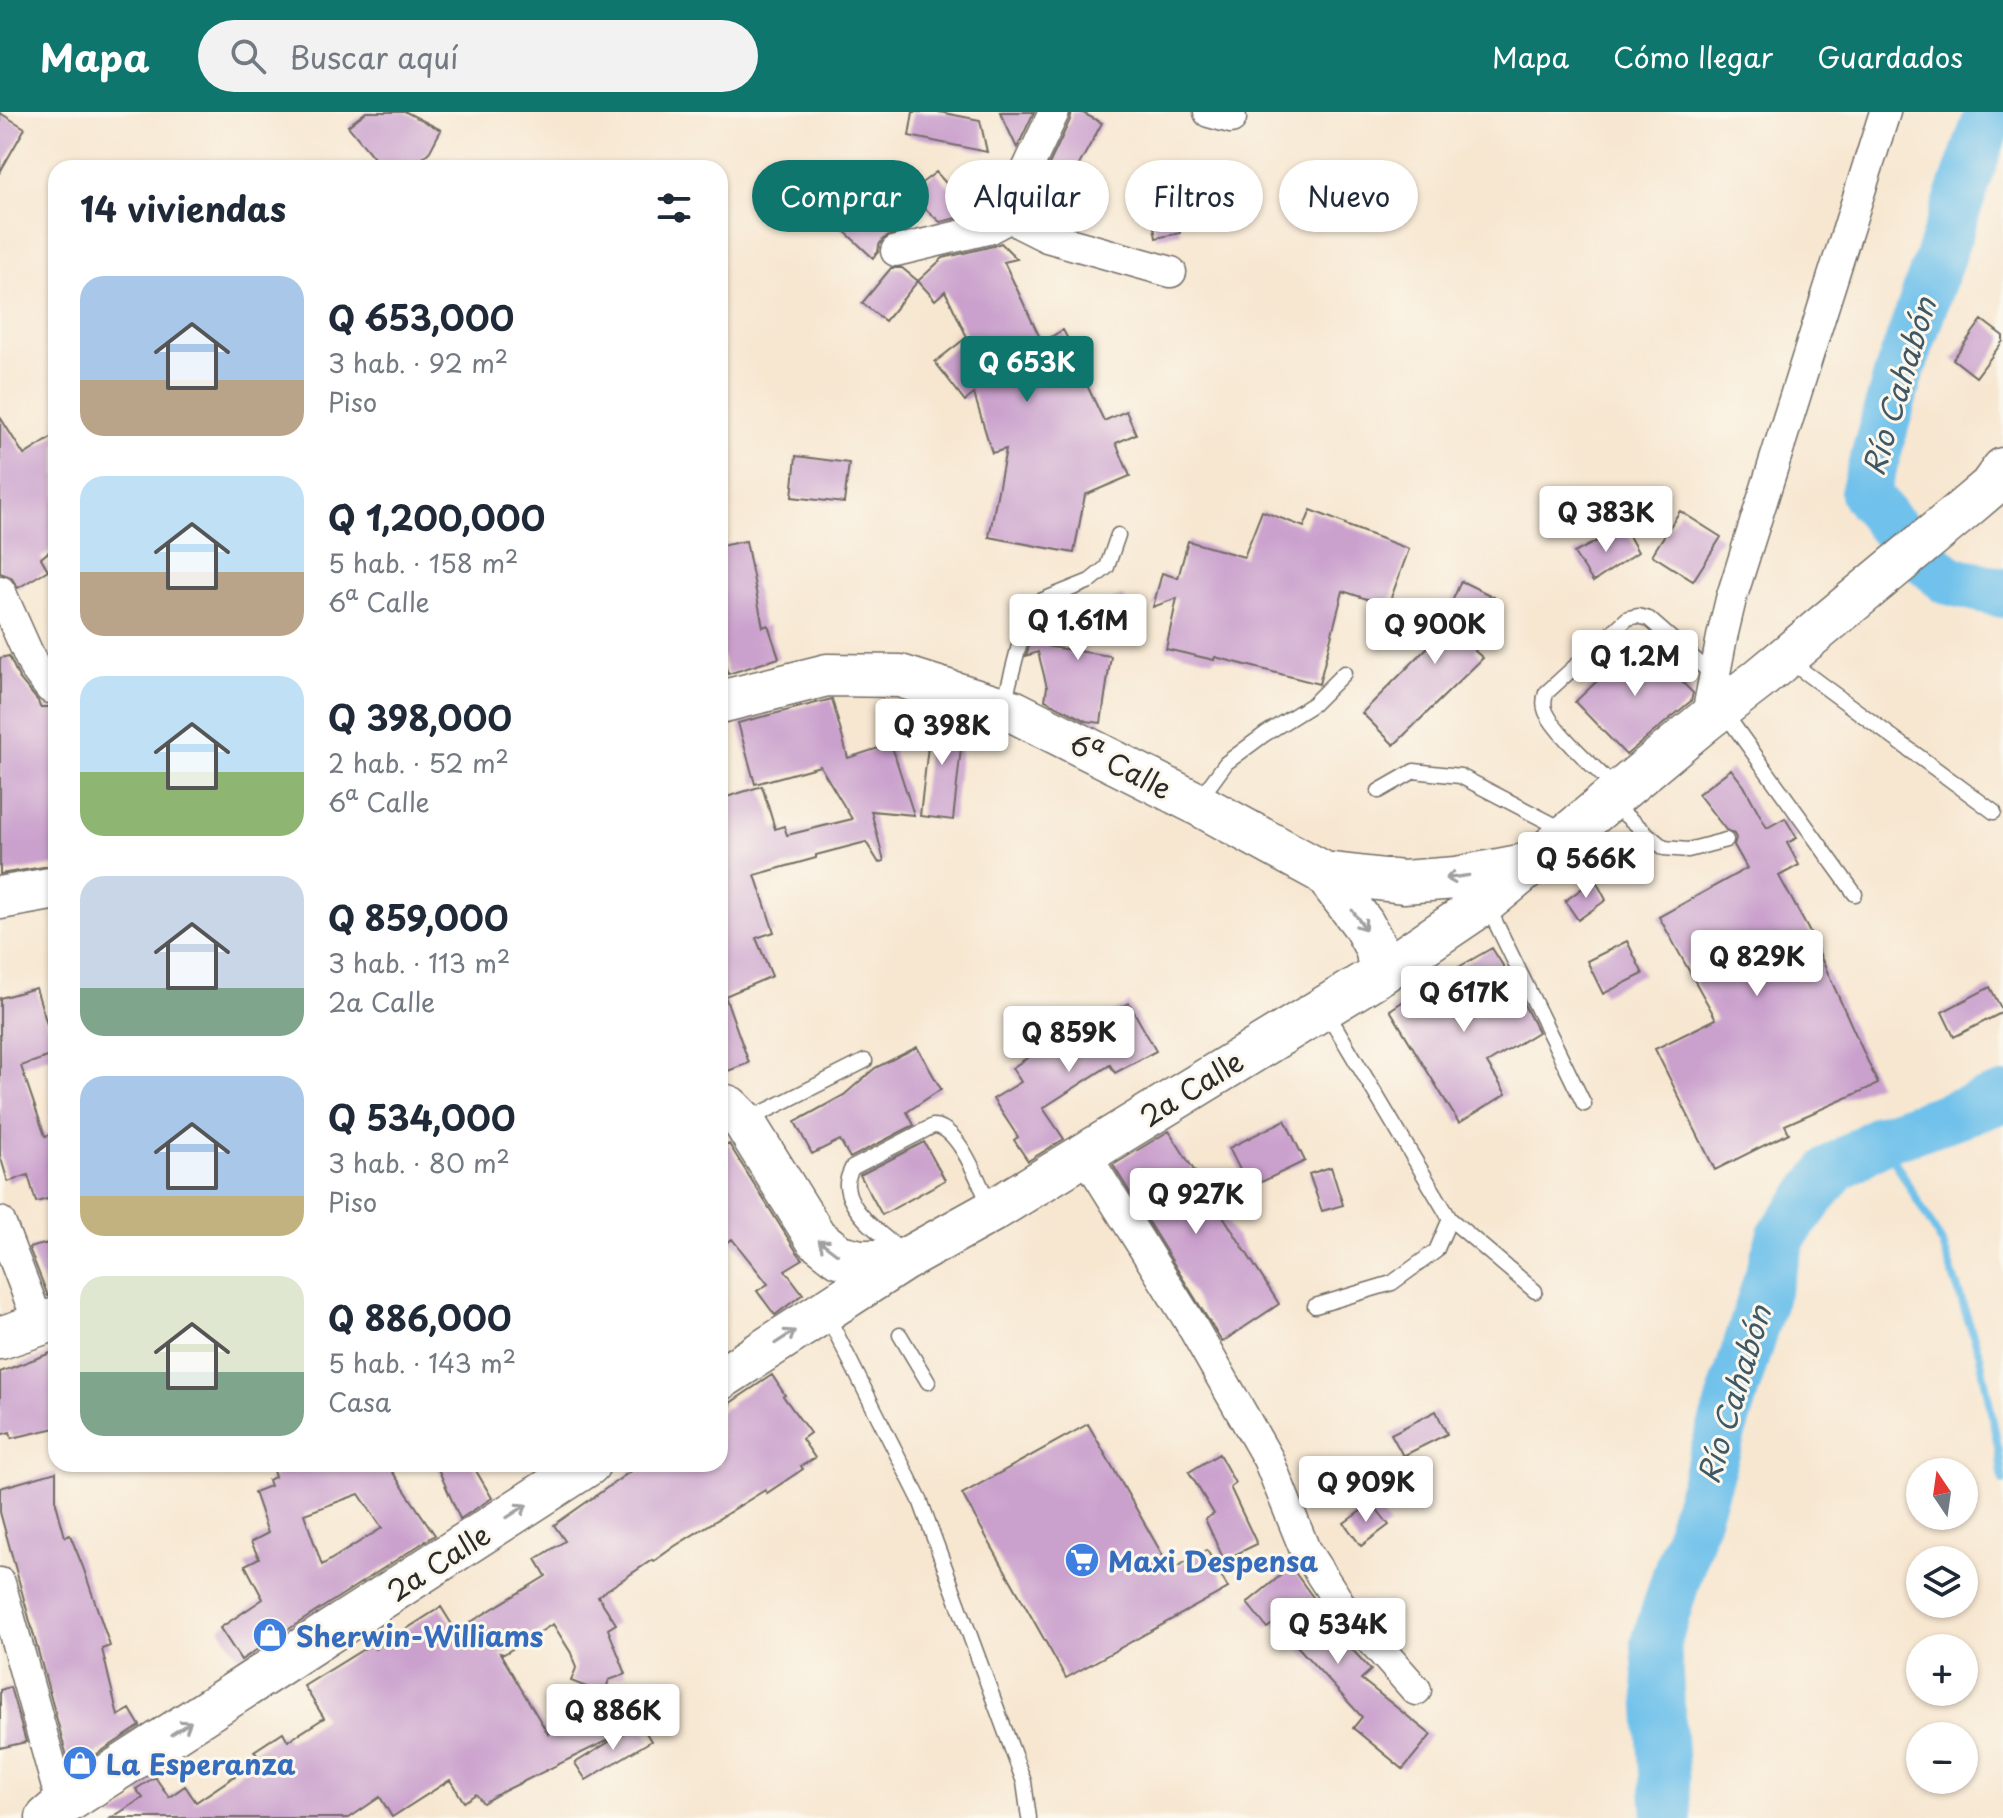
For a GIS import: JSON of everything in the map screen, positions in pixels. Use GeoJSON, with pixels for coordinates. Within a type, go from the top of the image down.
{"type":"FeatureCollection","features":[{"type":"Feature","properties":{"kind":"main road","name":"2a Calle"},"geometry":{"type":"LineString","coordinates":[[728,1374],[906,1259],[992,1211],[1381,973],[1486,902],[1614,796],[1714,702],[1785,657],[1990,490]]}},
{"type":"Feature","properties":{"kind":"main road","name":"6ª Calle"},"geometry":{"type":"LineString","coordinates":[[728,700],[827,675],[900,676],[1015,712],[1196,803],[1324,873],[1403,882],[1456,878],[1534,863]]}},
{"type":"Feature","properties":{"kind":"main road","name":"6ª Calle"},"geometry":{"type":"LineString","coordinates":[[1324,873],[1363,924],[1376,948],[1381,973]]}},
{"type":"Feature","properties":{"kind":"main road"},"geometry":{"type":"LineString","coordinates":[[0,898],[48,889]]}},
{"type":"Feature","properties":{"kind":"main road"},"geometry":{"type":"LineString","coordinates":[[732,1113],[816,1238],[839,1256],[860,1261],[906,1259]]}},
{"type":"Feature","properties":{"kind":"main road"},"geometry":{"type":"LineString","coordinates":[[0,1338],[47,1321]]}},
{"type":"Feature","properties":{"kind":"main road","name":"2a Calle"},"geometry":{"type":"LineString","coordinates":[[54,1812],[577,1472]]}},
{"type":"Feature","properties":{"kind":"street"},"geometry":{"type":"LineString","coordinates":[[1032,160],[1054,112]]}},
{"type":"Feature","properties":{"kind":"street"},"geometry":{"type":"LineString","coordinates":[[1714,702],[1731,599],[1885,112]]}},
{"type":"Feature","properties":{"kind":"street"},"geometry":{"type":"LineString","coordinates":[[896,251],[975,232]]}},
{"type":"Feature","properties":{"kind":"street"},"geometry":{"type":"LineString","coordinates":[[1037,232],[1171,272]]}},
{"type":"Feature","properties":{"kind":"street"},"geometry":{"type":"LineString","coordinates":[[0,591],[34,667],[48,685]]}},
{"type":"Feature","properties":{"kind":"street"},"geometry":{"type":"LineString","coordinates":[[1085,1154],[1188,1319],[1268,1459],[1305,1550],[1340,1604],[1416,1690]]}},
{"type":"Feature","properties":{"kind":"street"},"geometry":{"type":"LineString","coordinates":[[0,1222],[47,1321]]}},
{"type":"Feature","properties":{"kind":"street"},"geometry":{"type":"LineString","coordinates":[[0,1583],[54,1812]]}},
{"type":"Feature","properties":{"kind":"lane"},"geometry":{"type":"LineString","coordinates":[[1003,708],[1028,611],[1038,602],[1090,581],[1107,567],[1118,535]]}},
{"type":"Feature","properties":{"kind":"lane"},"geometry":{"type":"LineString","coordinates":[[1726,840],[1688,850],[1664,848],[1614,796],[1546,712],[1543,702],[1546,693],[1628,618],[1638,616],[1649,619],[1855,894]]}},
{"type":"Feature","properties":{"kind":"lane"},"geometry":{"type":"LineString","coordinates":[[1785,657],[1994,812]]}},
{"type":"Feature","properties":{"kind":"lane"},"geometry":{"type":"LineString","coordinates":[[1196,803],[1226,763],[1313,704],[1344,673]]}},
{"type":"Feature","properties":{"kind":"lane"},"geometry":{"type":"LineString","coordinates":[[1379,791],[1414,771],[1460,776],[1570,833]]}},
{"type":"Feature","properties":{"kind":"lane"},"geometry":{"type":"LineString","coordinates":[[1486,902],[1584,1104]]}},
{"type":"Feature","properties":{"kind":"lane"},"geometry":{"type":"LineString","coordinates":[[1324,1007],[1450,1219],[1535,1291]]}},
{"type":"Feature","properties":{"kind":"lane"},"geometry":{"type":"LineString","coordinates":[[732,1113],[865,1061]]}},
{"type":"Feature","properties":{"kind":"lane"},"geometry":{"type":"LineString","coordinates":[[906,1259],[851,1202],[846,1183],[852,1168],[933,1126],[940,1126],[949,1131],[962,1148],[992,1211]]}},
{"type":"Feature","properties":{"kind":"lane"},"geometry":{"type":"LineString","coordinates":[[1315,1306],[1392,1283],[1436,1251],[1450,1219]]}},
{"type":"Feature","properties":{"kind":"lane"},"geometry":{"type":"LineString","coordinates":[[825,1311],[920,1500],[1024,1782],[1029,1818]]}},
{"type":"Feature","properties":{"kind":"lane"},"geometry":{"type":"LineString","coordinates":[[900,1335],[928,1382]]}},
{"type":"Feature","properties":{"kind":"building"},"geometry":{"type":"Polygon","coordinates":[[[366,112],[406,112],[441,130],[430,151],[421,160],[376,160],[348,126],[366,112]]]}},
{"type":"Feature","properties":{"kind":"building"},"geometry":{"type":"Polygon","coordinates":[[[913,112],[939,112],[980,120],[987,152],[909,136],[913,112]]]}},
{"type":"Feature","properties":{"kind":"building"},"geometry":{"type":"Polygon","coordinates":[[[1000,112],[1034,112],[1017,148],[1000,112]]]}},
{"type":"Feature","properties":{"kind":"building"},"geometry":{"type":"Polygon","coordinates":[[[1072,112],[1081,112],[1102,123],[1082,160],[1051,160],[1072,112]]]}},
{"type":"Feature","properties":{"kind":"building"},"geometry":{"type":"Polygon","coordinates":[[[0,113],[25,128],[0,172],[0,113]]]}},
{"type":"Feature","properties":{"kind":"building"},"geometry":{"type":"Polygon","coordinates":[[[936,172],[945,182],[945,221],[940,222],[929,212],[929,177],[936,172]]]}},
{"type":"Feature","properties":{"kind":"building"},"geometry":{"type":"Polygon","coordinates":[[[845,232],[897,232],[883,239],[873,258],[845,232]]]}},
{"type":"Feature","properties":{"kind":"building"},"geometry":{"type":"Polygon","coordinates":[[[1155,232],[1180,232],[1180,233],[1156,238],[1155,232]]]}},
{"type":"Feature","properties":{"kind":"building"},"geometry":{"type":"Polygon","coordinates":[[[1001,243],[1017,259],[1004,262],[1042,342],[1063,330],[1104,421],[1126,411],[1136,434],[1116,443],[1130,476],[1085,495],[1074,553],[989,537],[1006,449],[992,453],[974,394],[965,401],[935,362],[967,337],[945,291],[935,300],[918,281],[943,258],[1001,243]]]}},
{"type":"Feature","properties":{"kind":"building"},"geometry":{"type":"Polygon","coordinates":[[[891,268],[902,268],[918,281],[885,321],[862,303],[891,268]]]}},
{"type":"Feature","properties":{"kind":"building"},"geometry":{"type":"Polygon","coordinates":[[[1982,320],[2003,336],[2003,341],[1976,377],[1953,359],[1982,320]]]}},
{"type":"Feature","properties":{"kind":"building"},"geometry":{"type":"Polygon","coordinates":[[[0,417],[24,455],[48,440],[48,552],[41,558],[48,570],[18,588],[11,577],[0,573],[0,417]]]}},
{"type":"Feature","properties":{"kind":"building"},"geometry":{"type":"Polygon","coordinates":[[[796,456],[849,463],[844,503],[792,497],[796,456]]]}},
{"type":"Feature","properties":{"kind":"building"},"geometry":{"type":"Polygon","coordinates":[[[1311,510],[1409,549],[1388,606],[1343,591],[1319,684],[1215,657],[1214,660],[1166,649],[1177,598],[1153,607],[1162,573],[1178,578],[1188,541],[1244,557],[1262,511],[1304,527],[1311,510]]]}},
{"type":"Feature","properties":{"kind":"building"},"geometry":{"type":"Polygon","coordinates":[[[1680,511],[1721,537],[1693,581],[1652,555],[1680,511]]]}},
{"type":"Feature","properties":{"kind":"building"},"geometry":{"type":"Polygon","coordinates":[[[1624,527],[1638,552],[1593,582],[1574,553],[1624,527]]]}},
{"type":"Feature","properties":{"kind":"building"},"geometry":{"type":"Polygon","coordinates":[[[746,541],[763,627],[768,625],[779,658],[728,674],[728,544],[746,541]]]}},
{"type":"Feature","properties":{"kind":"building"},"geometry":{"type":"Polygon","coordinates":[[[1461,581],[1494,597],[1487,609],[1493,611],[1475,651],[1483,658],[1394,745],[1362,713],[1435,640],[1461,581]]]}},
{"type":"Feature","properties":{"kind":"building"},"geometry":{"type":"Polygon","coordinates":[[[1123,596],[1131,616],[1051,647],[1111,656],[1101,723],[1086,721],[1045,700],[1047,687],[1038,652],[1026,656],[1031,640],[1069,616],[1123,596]]]}},
{"type":"Feature","properties":{"kind":"building"},"geometry":{"type":"Polygon","coordinates":[[[1640,640],[1693,693],[1691,701],[1626,755],[1575,702],[1640,640]]]}},
{"type":"Feature","properties":{"kind":"building"},"geometry":{"type":"Polygon","coordinates":[[[9,656],[19,678],[40,707],[48,707],[48,866],[0,874],[0,658],[9,656]]]}},
{"type":"Feature","properties":{"kind":"building"},"geometry":{"type":"Polygon","coordinates":[[[832,699],[848,758],[891,744],[914,815],[871,811],[884,861],[879,863],[866,842],[755,875],[774,932],[756,938],[772,976],[728,995],[728,797],[762,786],[775,829],[784,826],[787,835],[852,819],[820,766],[755,784],[738,723],[832,699]]]}},
{"type":"Feature","properties":{"kind":"building"},"geometry":{"type":"Polygon","coordinates":[[[932,711],[964,721],[953,820],[920,816],[932,711]]]}},
{"type":"Feature","properties":{"kind":"building"},"geometry":{"type":"Polygon","coordinates":[[[1731,769],[1767,828],[1785,818],[1797,838],[1787,843],[1799,865],[1779,876],[1808,929],[1878,1084],[1785,1125],[1789,1133],[1715,1170],[1655,1049],[1716,1019],[1659,917],[1747,868],[1734,845],[1734,834],[1726,830],[1698,794],[1731,769]]]}},
{"type":"Feature","properties":{"kind":"building"},"geometry":{"type":"Polygon","coordinates":[[[1595,879],[1606,900],[1578,920],[1565,901],[1595,879]]]}},
{"type":"Feature","properties":{"kind":"building"},"geometry":{"type":"Polygon","coordinates":[[[1627,941],[1643,974],[1603,994],[1587,961],[1627,941]]]}},
{"type":"Feature","properties":{"kind":"building"},"geometry":{"type":"Polygon","coordinates":[[[1492,948],[1507,972],[1466,1002],[1475,1017],[1519,995],[1538,1032],[1487,1063],[1506,1094],[1459,1123],[1390,1010],[1492,948]]]}},
{"type":"Feature","properties":{"kind":"building"},"geometry":{"type":"Polygon","coordinates":[[[1990,987],[2003,1012],[1954,1037],[1942,1012],[1990,987]]]}},
{"type":"Feature","properties":{"kind":"building"},"geometry":{"type":"Polygon","coordinates":[[[36,988],[48,1028],[48,1057],[21,1066],[45,1136],[48,1135],[48,1199],[36,1202],[28,1175],[8,1182],[0,1155],[0,998],[36,988]]]}},
{"type":"Feature","properties":{"kind":"building"},"geometry":{"type":"Polygon","coordinates":[[[1129,1003],[1156,1051],[1115,1073],[1110,1065],[1043,1108],[1064,1139],[1028,1161],[1014,1140],[1018,1137],[993,1099],[1021,1082],[1012,1068],[1078,1025],[1081,1030],[1129,1003]]]}},
{"type":"Feature","properties":{"kind":"building"},"geometry":{"type":"Polygon","coordinates":[[[728,1004],[749,1063],[728,1071],[728,1004]]]}},
{"type":"Feature","properties":{"kind":"building"},"geometry":{"type":"Polygon","coordinates":[[[917,1047],[941,1089],[907,1112],[914,1125],[850,1158],[840,1140],[812,1154],[795,1122],[844,1095],[875,1068],[917,1047]]]}},
{"type":"Feature","properties":{"kind":"building"},"geometry":{"type":"Polygon","coordinates":[[[1285,1120],[1305,1161],[1249,1188],[1229,1148],[1285,1120]]]}},
{"type":"Feature","properties":{"kind":"building"},"geometry":{"type":"Polygon","coordinates":[[[1169,1131],[1279,1304],[1222,1342],[1113,1165],[1169,1131]]]}},
{"type":"Feature","properties":{"kind":"building"},"geometry":{"type":"Polygon","coordinates":[[[924,1142],[945,1180],[882,1215],[860,1175],[924,1142]]]}},
{"type":"Feature","properties":{"kind":"building"},"geometry":{"type":"Polygon","coordinates":[[[728,1145],[803,1259],[785,1270],[803,1294],[775,1315],[757,1291],[768,1284],[732,1239],[728,1241],[728,1145]]]}},
{"type":"Feature","properties":{"kind":"building"},"geometry":{"type":"Polygon","coordinates":[[[1331,1167],[1343,1205],[1322,1211],[1309,1174],[1331,1167]]]}},
{"type":"Feature","properties":{"kind":"building"},"geometry":{"type":"Polygon","coordinates":[[[48,1243],[48,1296],[29,1248],[48,1243]]]}},
{"type":"Feature","properties":{"kind":"building"},"geometry":{"type":"Polygon","coordinates":[[[48,1354],[48,1430],[12,1438],[10,1432],[0,1435],[0,1372],[48,1354]]]}},
{"type":"Feature","properties":{"kind":"building"},"geometry":{"type":"Polygon","coordinates":[[[772,1375],[810,1433],[802,1439],[815,1458],[767,1493],[765,1490],[598,1596],[616,1624],[608,1629],[626,1674],[609,1680],[604,1694],[571,1681],[576,1668],[571,1653],[553,1624],[504,1654],[500,1653],[548,1734],[551,1726],[593,1705],[610,1739],[483,1803],[476,1794],[464,1802],[450,1780],[392,1817],[380,1797],[349,1818],[111,1818],[143,1798],[136,1789],[155,1777],[169,1797],[185,1786],[196,1802],[260,1759],[254,1751],[283,1732],[288,1741],[324,1718],[304,1686],[372,1644],[375,1649],[441,1607],[456,1631],[546,1576],[536,1559],[565,1541],[554,1525],[630,1472],[728,1472],[730,1403],[772,1375]]]}},
{"type":"Feature","properties":{"kind":"building"},"geometry":{"type":"Polygon","coordinates":[[[1436,1411],[1447,1434],[1403,1456],[1391,1434],[1436,1411]]]}},
{"type":"Feature","properties":{"kind":"building","name":"Maxi Despensa"},"geometry":{"type":"Polygon","coordinates":[[[1088,1424],[1171,1570],[1207,1550],[1228,1588],[1066,1678],[962,1494],[1088,1424]]]}},
{"type":"Feature","properties":{"kind":"building"},"geometry":{"type":"Polygon","coordinates":[[[1219,1454],[1235,1483],[1230,1487],[1257,1544],[1224,1560],[1205,1519],[1214,1514],[1189,1472],[1219,1454]]]}},
{"type":"Feature","properties":{"kind":"building"},"geometry":{"type":"Polygon","coordinates":[[[56,1472],[56,1503],[65,1537],[70,1535],[110,1646],[102,1649],[118,1716],[130,1709],[140,1726],[71,1771],[0,1512],[0,1488],[56,1472]]]}},
{"type":"Feature","properties":{"kind":"building"},"geometry":{"type":"Polygon","coordinates":[[[273,1472],[392,1472],[435,1535],[241,1660],[220,1628],[263,1599],[245,1565],[259,1558],[251,1542],[268,1533],[254,1492],[270,1486],[268,1480],[275,1477],[273,1472]],[[359,1494],[304,1514],[322,1565],[382,1528],[359,1494]]]}},
{"type":"Feature","properties":{"kind":"building"},"geometry":{"type":"Polygon","coordinates":[[[439,1472],[477,1472],[492,1498],[460,1519],[439,1472]]]}},
{"type":"Feature","properties":{"kind":"building"},"geometry":{"type":"Polygon","coordinates":[[[1372,1503],[1389,1525],[1361,1546],[1344,1523],[1372,1503]]]}},
{"type":"Feature","properties":{"kind":"building"},"geometry":{"type":"Polygon","coordinates":[[[1291,1567],[1320,1607],[1316,1610],[1371,1670],[1361,1679],[1431,1735],[1403,1769],[1353,1728],[1362,1717],[1286,1634],[1284,1636],[1274,1623],[1267,1628],[1247,1603],[1291,1567]]]}},
{"type":"Feature","properties":{"kind":"building"},"geometry":{"type":"Polygon","coordinates":[[[10,1687],[26,1742],[0,1748],[0,1690],[10,1687]]]}},
{"type":"Feature","properties":{"kind":"building"},"geometry":{"type":"Polygon","coordinates":[[[640,1723],[651,1741],[586,1780],[575,1763],[640,1723]]]}},
{"type":"Feature","properties":{"kind":"waterway","name":"Río Cahabón"},"geometry":{"type":"LineString","coordinates":[[1990,112],[1898,376],[1865,493],[1889,524],[1948,580],[2003,593]]}},
{"type":"Feature","properties":{"kind":"waterway","name":"Río Cahabón"},"geometry":{"type":"LineString","coordinates":[[1667,1818],[1656,1643],[1782,1235],[1833,1169],[1882,1139],[2003,1098]]}},
{"type":"Feature","properties":{"kind":"waterway"},"geometry":{"type":"LineString","coordinates":[[1882,1139],[1943,1245],[1980,1356],[2003,1481]]}},
{"type":"Feature","properties":{"kind":"place","name":"Maxi Despensa"},"geometry":{"type":"Point","coordinates":[1082,1560]}},
{"type":"Feature","properties":{"kind":"place","name":"Sherwin-Williams"},"geometry":{"type":"Point","coordinates":[270,1635]}},
{"type":"Feature","properties":{"kind":"place","name":"La Esperanza"},"geometry":{"type":"Point","coordinates":[80,1763]}}]}
